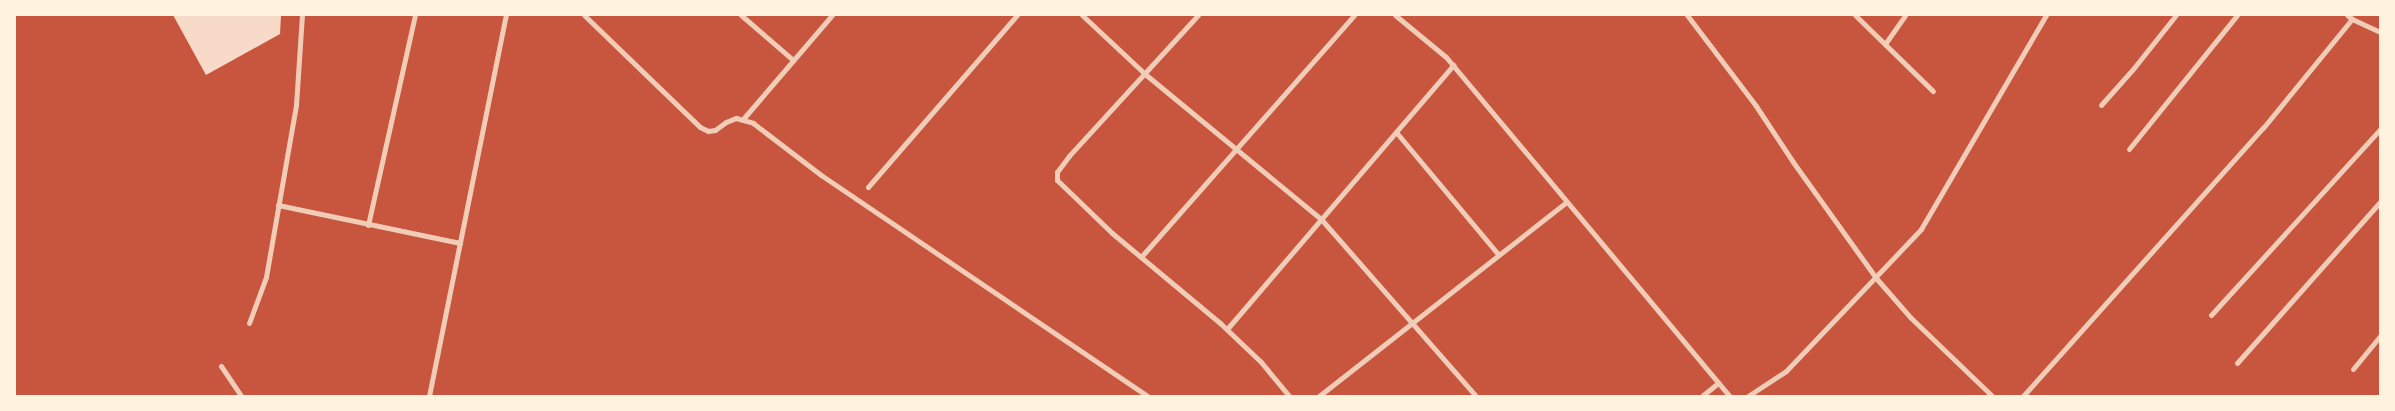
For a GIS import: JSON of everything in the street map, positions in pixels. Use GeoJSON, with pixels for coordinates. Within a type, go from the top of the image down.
{"type":"FeatureCollection","features":[{"type":"Feature","properties":{"kind":"street"},"geometry":{"type":"LineString","coordinates":[[249,324],[266,277],[296,105],[302,15]]}},
{"type":"Feature","properties":{"kind":"street"},"geometry":{"type":"LineString","coordinates":[[368,225],[415,15]]}},
{"type":"Feature","properties":{"kind":"street"},"geometry":{"type":"LineString","coordinates":[[429,396],[506,15]]}},
{"type":"Feature","properties":{"kind":"street"},"geometry":{"type":"LineString","coordinates":[[584,15],[700,127],[708,131],[715,130],[736,118],[753,123],[821,175],[1147,396]]}},
{"type":"Feature","properties":{"kind":"street"},"geometry":{"type":"LineString","coordinates":[[741,15],[793,60]]}},
{"type":"Feature","properties":{"kind":"street"},"geometry":{"type":"LineString","coordinates":[[743,119],[832,15]]}},
{"type":"Feature","properties":{"kind":"street"},"geometry":{"type":"LineString","coordinates":[[868,187],[1017,15]]}},
{"type":"Feature","properties":{"kind":"street"},"geometry":{"type":"LineString","coordinates":[[1082,15],[1145,74],[1321,219],[1476,396]]}},
{"type":"Feature","properties":{"kind":"street"},"geometry":{"type":"LineString","coordinates":[[1198,15],[1057,172],[1057,180],[1062,187],[1141,257],[1226,329],[1261,362],[1289,396]]}},
{"type":"Feature","properties":{"kind":"street"},"geometry":{"type":"LineString","coordinates":[[1141,257],[1354,15]]}},
{"type":"Feature","properties":{"kind":"street"},"geometry":{"type":"LineString","coordinates":[[1395,15],[1446,57],[1729,396]]}},
{"type":"Feature","properties":{"kind":"street"},"geometry":{"type":"LineString","coordinates":[[1687,15],[1756,106],[1793,162],[1876,278],[1910,317],[1992,396]]}},
{"type":"Feature","properties":{"kind":"street"},"geometry":{"type":"LineString","coordinates":[[1855,15],[1933,91]]}},
{"type":"Feature","properties":{"kind":"street"},"geometry":{"type":"LineString","coordinates":[[1885,44],[1905,15]]}},
{"type":"Feature","properties":{"kind":"street"},"geometry":{"type":"LineString","coordinates":[[1748,396],[1786,371],[1921,229],[2046,15]]}},
{"type":"Feature","properties":{"kind":"street"},"geometry":{"type":"LineString","coordinates":[[2101,105],[2133,69],[2176,15]]}},
{"type":"Feature","properties":{"kind":"street"},"geometry":{"type":"LineString","coordinates":[[2128,149],[2237,15]]}},
{"type":"Feature","properties":{"kind":"street"},"geometry":{"type":"LineString","coordinates":[[2347,15],[2380,32]]}},
{"type":"Feature","properties":{"kind":"street"},"geometry":{"type":"LineString","coordinates":[[2024,396],[2263,128],[2352,19]]}},
{"type":"Feature","properties":{"kind":"street"},"geometry":{"type":"LineString","coordinates":[[1226,329],[1453,65]]}},
{"type":"Feature","properties":{"kind":"street"},"geometry":{"type":"LineString","coordinates":[[2211,315],[2264,259],[2380,129]]}},
{"type":"Feature","properties":{"kind":"street"},"geometry":{"type":"LineString","coordinates":[[1396,132],[1499,256]]}},
{"type":"Feature","properties":{"kind":"street"},"geometry":{"type":"LineString","coordinates":[[1319,396],[1566,202]]}},
{"type":"Feature","properties":{"kind":"street"},"geometry":{"type":"LineString","coordinates":[[2237,363],[2380,202]]}},
{"type":"Feature","properties":{"kind":"street"},"geometry":{"type":"LineString","coordinates":[[278,205],[460,243]]}},
{"type":"Feature","properties":{"kind":"street"},"geometry":{"type":"LineString","coordinates":[[2353,369],[2380,336]]}},
{"type":"Feature","properties":{"kind":"street"},"geometry":{"type":"LineString","coordinates":[[221,366],[241,396]]}},
{"type":"Feature","properties":{"kind":"street"},"geometry":{"type":"LineString","coordinates":[[1702,396],[1718,382]]}},
{"type":"Feature","properties":{"kind":"building"},"geometry":{"type":"Polygon","coordinates":[[[173,15],[281,15],[280,34],[206,75],[173,15]]]}}]}
